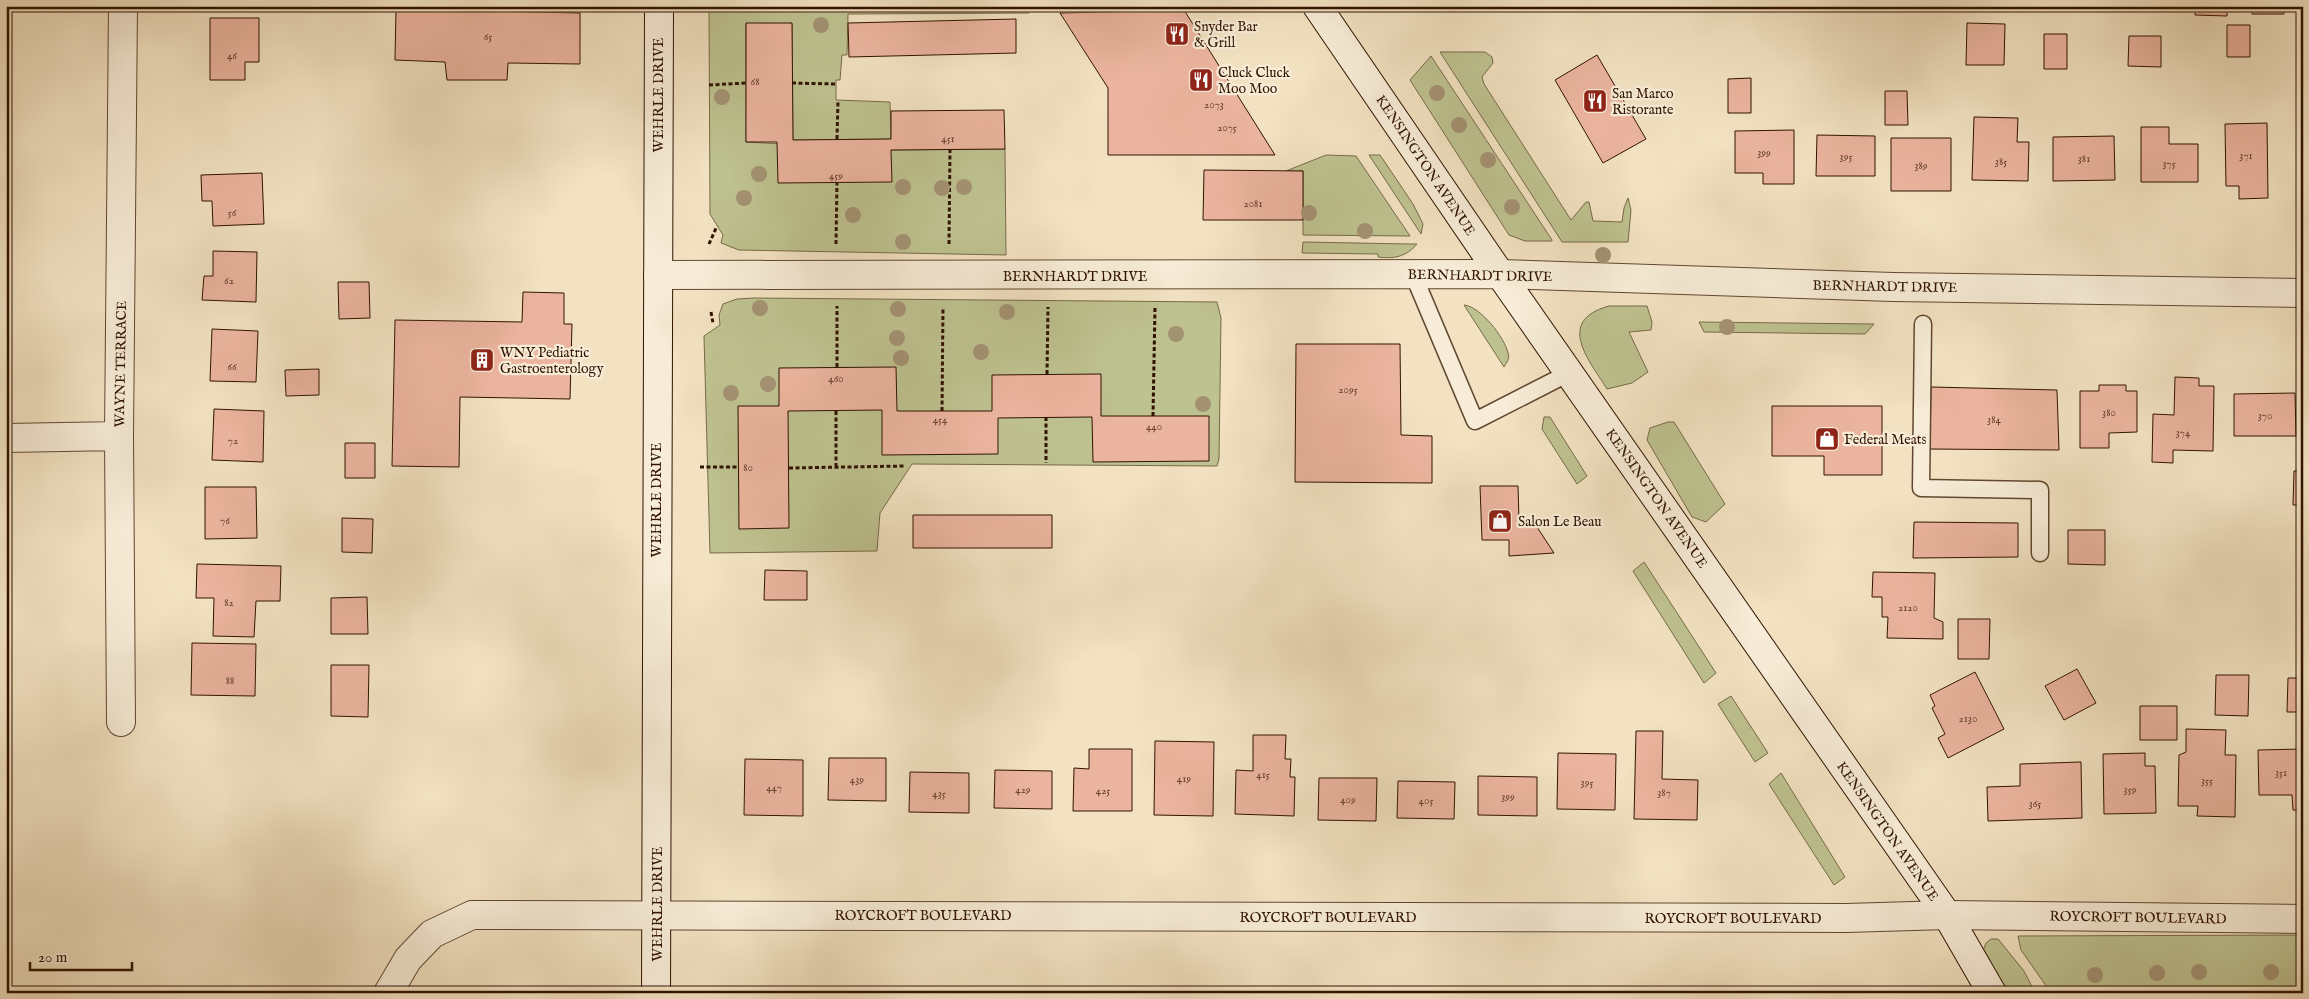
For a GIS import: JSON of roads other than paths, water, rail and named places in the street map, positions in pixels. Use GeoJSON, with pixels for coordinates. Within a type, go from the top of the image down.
{"type":"FeatureCollection","features":[{"type":"Feature","properties":{"kind":"street","name":"WAYNE TERRACE"},"geometry":{"type":"LineString","coordinates":[[122,722],[119,436],[123,6]]}},
{"type":"Feature","properties":{"kind":"street","name":"WEHRLE DRIVE"},"geometry":{"type":"LineString","coordinates":[[656,993],[658,915],[659,6]]}},
{"type":"Feature","properties":{"kind":"street","name":"KENSINGTON AVENUE"},"geometry":{"type":"LineString","coordinates":[[1317,6],[1500,274],[1947,915],[1992,993]]}},
{"type":"Feature","properties":{"kind":"street","name":"BERNHARDT DRIVE"},"geometry":{"type":"LineString","coordinates":[[658,275],[1500,274],[1892,287],[2303,293]]}},
{"type":"Feature","properties":{"kind":"street"},"geometry":{"type":"LineString","coordinates":[[6,438],[119,436]]}},
{"type":"Feature","properties":{"kind":"street","name":"ROYCROFT BOULEVARD"},"geometry":{"type":"LineString","coordinates":[[388,993],[408,959],[432,934],[472,915],[1846,918],[1947,915],[2303,919]]}},
{"type":"Feature","properties":{"kind":"lane"},"geometry":{"type":"LineString","coordinates":[[1413,274],[1475,421],[1569,373]]}},
{"type":"Feature","properties":{"kind":"lane"},"geometry":{"type":"LineString","coordinates":[[1923,324],[1921,488],[2040,490],[2040,553]]}},
{"type":"Feature","properties":{"kind":"place","name":"Snyder Bar & Grill"},"geometry":{"type":"Point","coordinates":[1177,34]}},
{"type":"Feature","properties":{"kind":"place","name":"Cluck Cluck Moo Moo"},"geometry":{"type":"Point","coordinates":[1201,80]}},
{"type":"Feature","properties":{"kind":"place","name":"San Marco Ristorante"},"geometry":{"type":"Point","coordinates":[1595,101]}},
{"type":"Feature","properties":{"kind":"place","name":"WNY Pediatric Gastroenterology"},"geometry":{"type":"Point","coordinates":[482,360]}},
{"type":"Feature","properties":{"kind":"place","name":"Federal Meats"},"geometry":{"type":"Point","coordinates":[1827,439]}},
{"type":"Feature","properties":{"kind":"place","name":"Salon Le Beau"},"geometry":{"type":"Point","coordinates":[1500,521]}}]}
